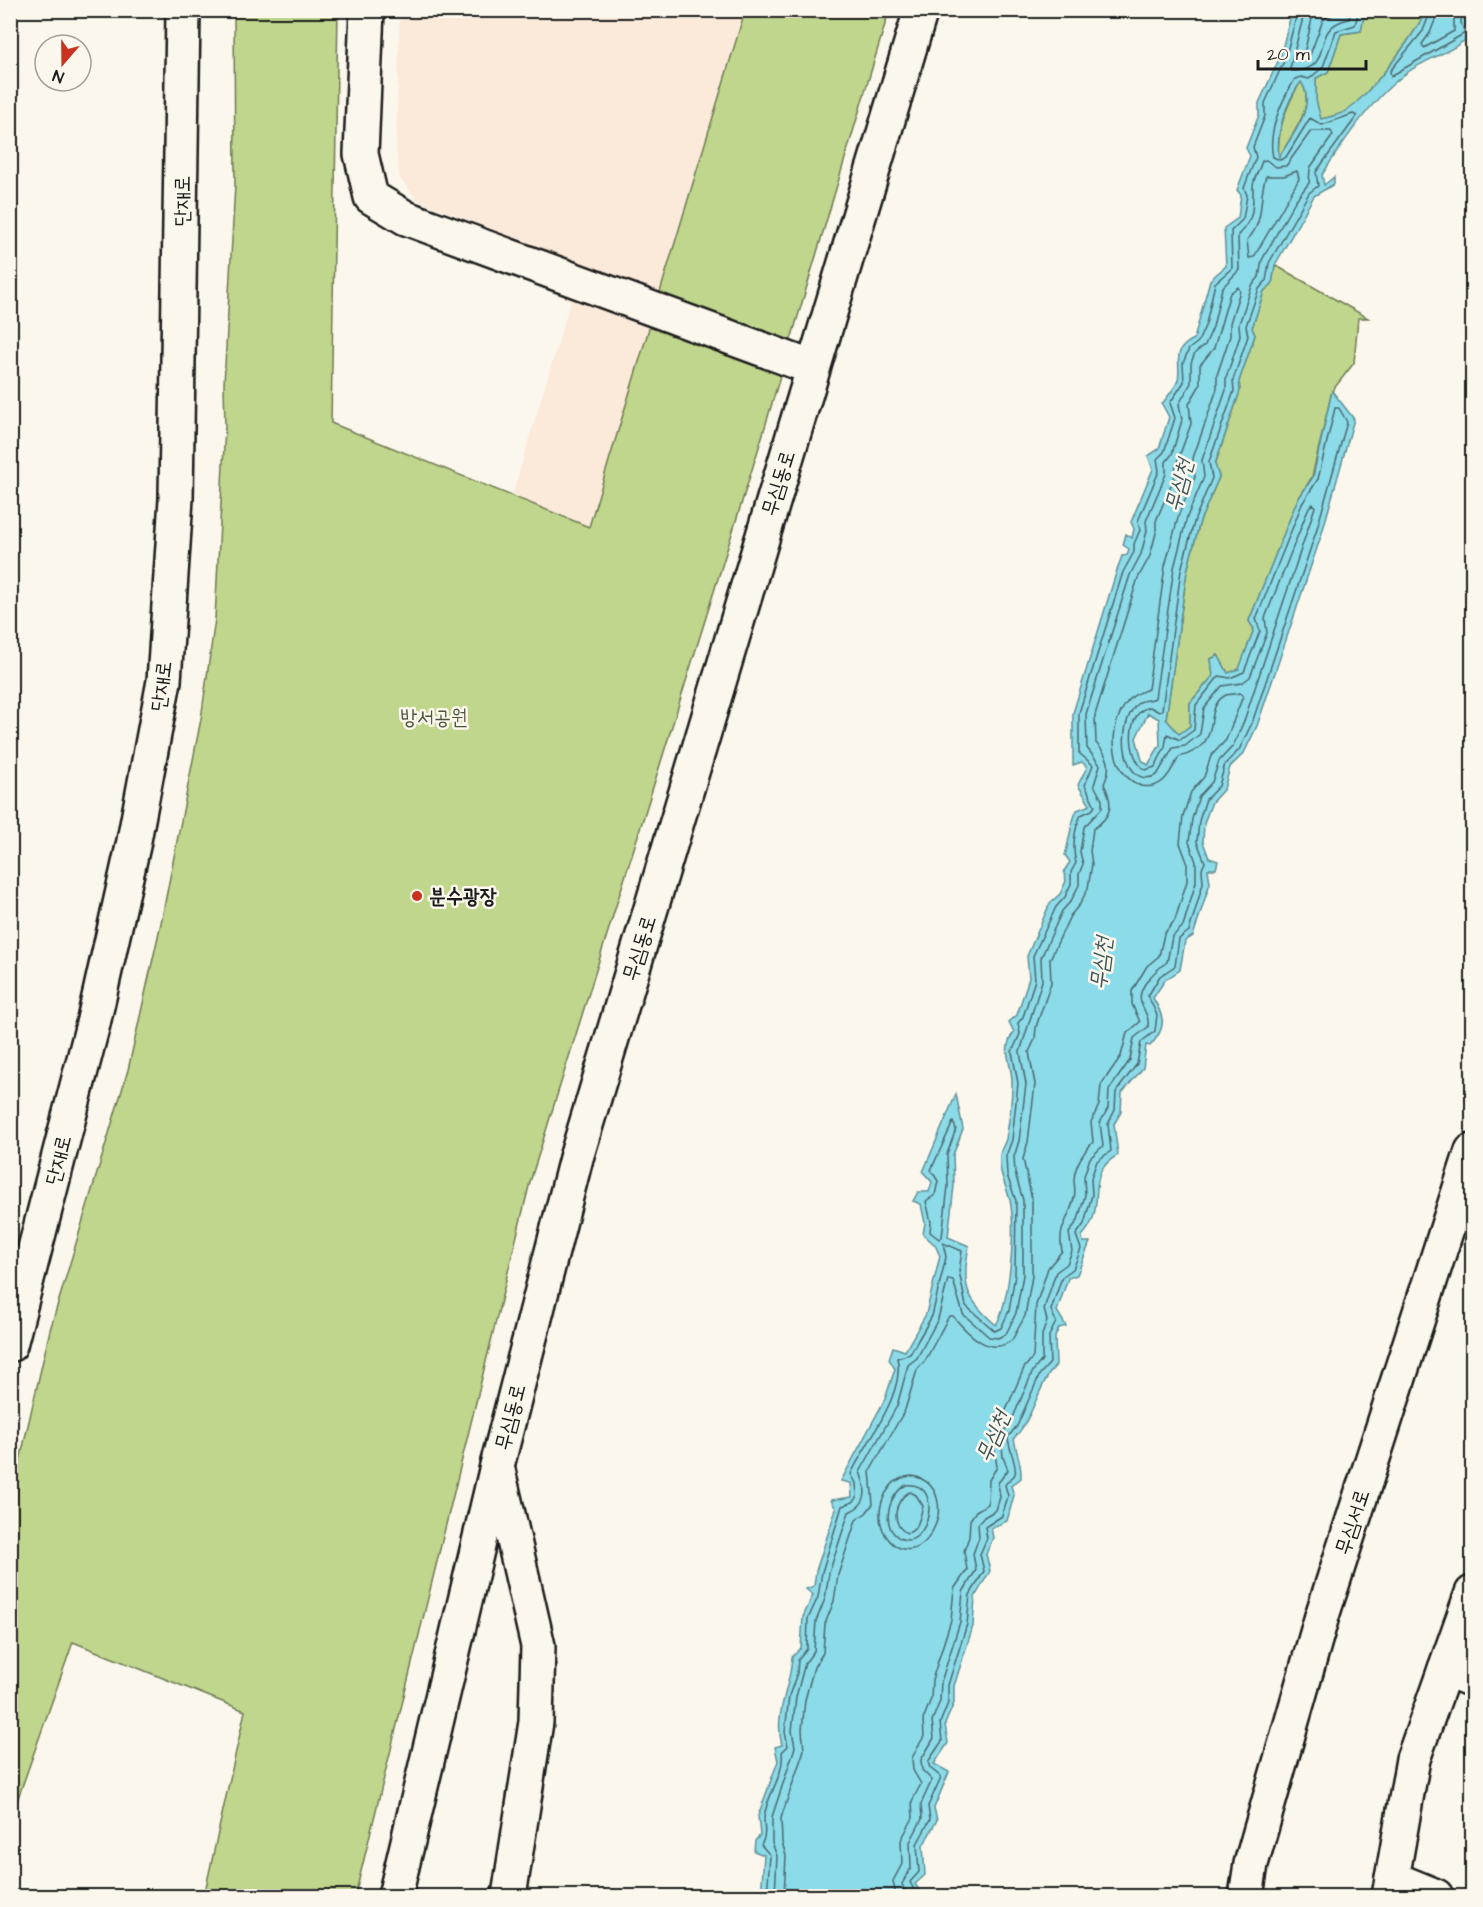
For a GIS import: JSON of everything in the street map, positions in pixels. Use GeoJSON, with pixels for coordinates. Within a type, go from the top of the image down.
{"type":"FeatureCollection","features":[{"type":"Feature","properties":{"kind":"street","name":"단재로"},"geometry":{"type":"LineString","coordinates":[[10,1345],[93,1024],[133,846],[164,681],[176,500],[183,10]]}},
{"type":"Feature","properties":{"kind":"street"},"geometry":{"type":"LineString","coordinates":[[367,10],[361,154],[371,197],[406,218],[813,368]]}},
{"type":"Feature","properties":{"kind":"street","name":"무심동로"},"geometry":{"type":"LineString","coordinates":[[395,1896],[497,1466],[576,1158],[921,10]]}},
{"type":"Feature","properties":{"kind":"street","name":"무심서로"},"geometry":{"type":"LineString","coordinates":[[1246,1896],[1251,1864],[1322,1616],[1473,1151]]}},
{"type":"Feature","properties":{"kind":"street"},"geometry":{"type":"LineString","coordinates":[[497,1466],[538,1646],[536,1722],[509,1896]]}},
{"type":"Feature","properties":{"kind":"street"},"geometry":{"type":"LineString","coordinates":[[1436,1896],[1390,1887],[1413,1758],[1459,1675],[1473,1593]]}},
{"type":"Feature","properties":{"kind":"shaded area"},"geometry":{"type":"Polygon","coordinates":[[[400,11],[745,11],[590,527],[512,496],[582,263],[419,201],[400,179],[396,150],[400,11]]]}},
{"type":"Feature","properties":{"kind":"green space","name":"방서공원"},"geometry":{"type":"Polygon","coordinates":[[[234,11],[338,11],[331,423],[589,527],[745,11],[889,11],[759,447],[530,1182],[355,1896],[204,1896],[245,1711],[73,1642],[11,1818],[11,1499],[50,1330],[128,1070],[161,923],[201,719],[215,619],[225,427],[224,384],[235,185],[234,11]]]}},
{"type":"Feature","properties":{"kind":"green space"},"geometry":{"type":"Polygon","coordinates":[[[1365,11],[1426,11],[1402,49],[1357,103],[1341,114],[1320,120],[1316,100],[1316,78],[1328,72],[1341,34],[1361,31],[1365,11]]]}},
{"type":"Feature","properties":{"kind":"green space"},"geometry":{"type":"Polygon","coordinates":[[[1301,81],[1306,101],[1304,111],[1301,121],[1279,158],[1281,128],[1291,99],[1301,81]]]}},
{"type":"Feature","properties":{"kind":"green space"},"geometry":{"type":"Polygon","coordinates":[[[1275,265],[1368,318],[1358,318],[1354,363],[1332,391],[1312,477],[1297,501],[1249,621],[1254,629],[1239,670],[1228,673],[1218,655],[1211,659],[1213,676],[1190,703],[1190,726],[1179,735],[1166,719],[1187,571],[1200,521],[1219,477],[1215,465],[1240,391],[1239,381],[1255,335],[1252,328],[1264,291],[1272,284],[1275,265]]]}},
{"type":"Feature","properties":{"kind":"water","name":"무심천"},"geometry":{"type":"Polygon","coordinates":[[[1292,11],[1365,11],[1361,31],[1341,34],[1328,72],[1316,78],[1316,100],[1321,119],[1344,112],[1368,91],[1402,49],[1426,11],[1468,11],[1467,24],[1472,21],[1472,34],[1395,82],[1350,133],[1322,175],[1324,185],[1334,177],[1334,184],[1314,196],[1275,265],[1272,284],[1264,291],[1252,328],[1255,335],[1239,381],[1240,391],[1215,464],[1219,477],[1200,521],[1187,571],[1166,719],[1179,734],[1190,726],[1190,703],[1213,676],[1211,659],[1218,655],[1228,673],[1239,669],[1254,629],[1249,621],[1297,501],[1313,477],[1332,391],[1354,419],[1322,533],[1257,726],[1244,753],[1230,767],[1224,789],[1212,802],[1204,823],[1203,842],[1209,858],[1218,861],[1216,869],[1208,869],[1210,883],[1193,936],[1185,941],[1180,970],[1165,980],[1153,998],[1162,1017],[1162,1028],[1150,1046],[1146,1045],[1143,1068],[1122,1093],[1121,1112],[1114,1124],[1118,1155],[1107,1163],[1101,1172],[1094,1214],[1082,1236],[1083,1242],[1090,1242],[1077,1275],[1068,1278],[1057,1311],[1066,1326],[1059,1328],[1055,1337],[1056,1365],[1044,1382],[1021,1430],[1014,1438],[1021,1478],[1011,1486],[1014,1495],[1007,1521],[991,1528],[993,1538],[986,1554],[990,1571],[975,1597],[973,1626],[954,1686],[954,1703],[945,1724],[948,1743],[934,1764],[949,1772],[934,1808],[937,1820],[923,1846],[925,1875],[915,1884],[923,1896],[761,1896],[764,1855],[754,1851],[755,1841],[760,1835],[758,1816],[778,1761],[775,1747],[782,1745],[781,1711],[792,1657],[801,1648],[803,1617],[813,1595],[806,1589],[814,1586],[816,1571],[836,1509],[831,1500],[852,1497],[851,1483],[841,1481],[885,1399],[895,1369],[889,1359],[893,1347],[905,1351],[926,1314],[940,1256],[935,1245],[923,1234],[925,1223],[921,1204],[913,1201],[918,1192],[929,1192],[932,1182],[923,1172],[956,1094],[963,1129],[953,1155],[954,1186],[948,1237],[969,1246],[966,1282],[972,1299],[996,1325],[1001,1314],[1008,1282],[1012,1246],[1012,1213],[1000,1162],[1006,1139],[1011,1097],[1012,1077],[1007,1052],[1014,1032],[1009,1022],[1017,1015],[1029,978],[1027,956],[1050,903],[1060,894],[1066,881],[1064,871],[1070,862],[1065,855],[1077,810],[1090,805],[1078,785],[1087,767],[1082,762],[1073,765],[1073,713],[1117,570],[1122,556],[1127,555],[1129,549],[1123,545],[1126,534],[1132,538],[1134,529],[1131,522],[1153,469],[1148,456],[1159,449],[1169,417],[1162,404],[1178,380],[1179,353],[1194,339],[1210,280],[1226,266],[1224,228],[1238,218],[1241,195],[1237,190],[1250,156],[1246,148],[1259,115],[1259,103],[1280,57],[1292,11]],[[1301,82],[1283,117],[1278,148],[1279,157],[1296,131],[1305,111],[1305,91],[1301,82]],[[1148,713],[1136,738],[1142,760],[1148,765],[1160,745],[1159,719],[1148,713]]]}},
{"type":"Feature","properties":{"kind":"place","name":"분수광장"},"geometry":{"type":"Point","coordinates":[417,896]}}]}
